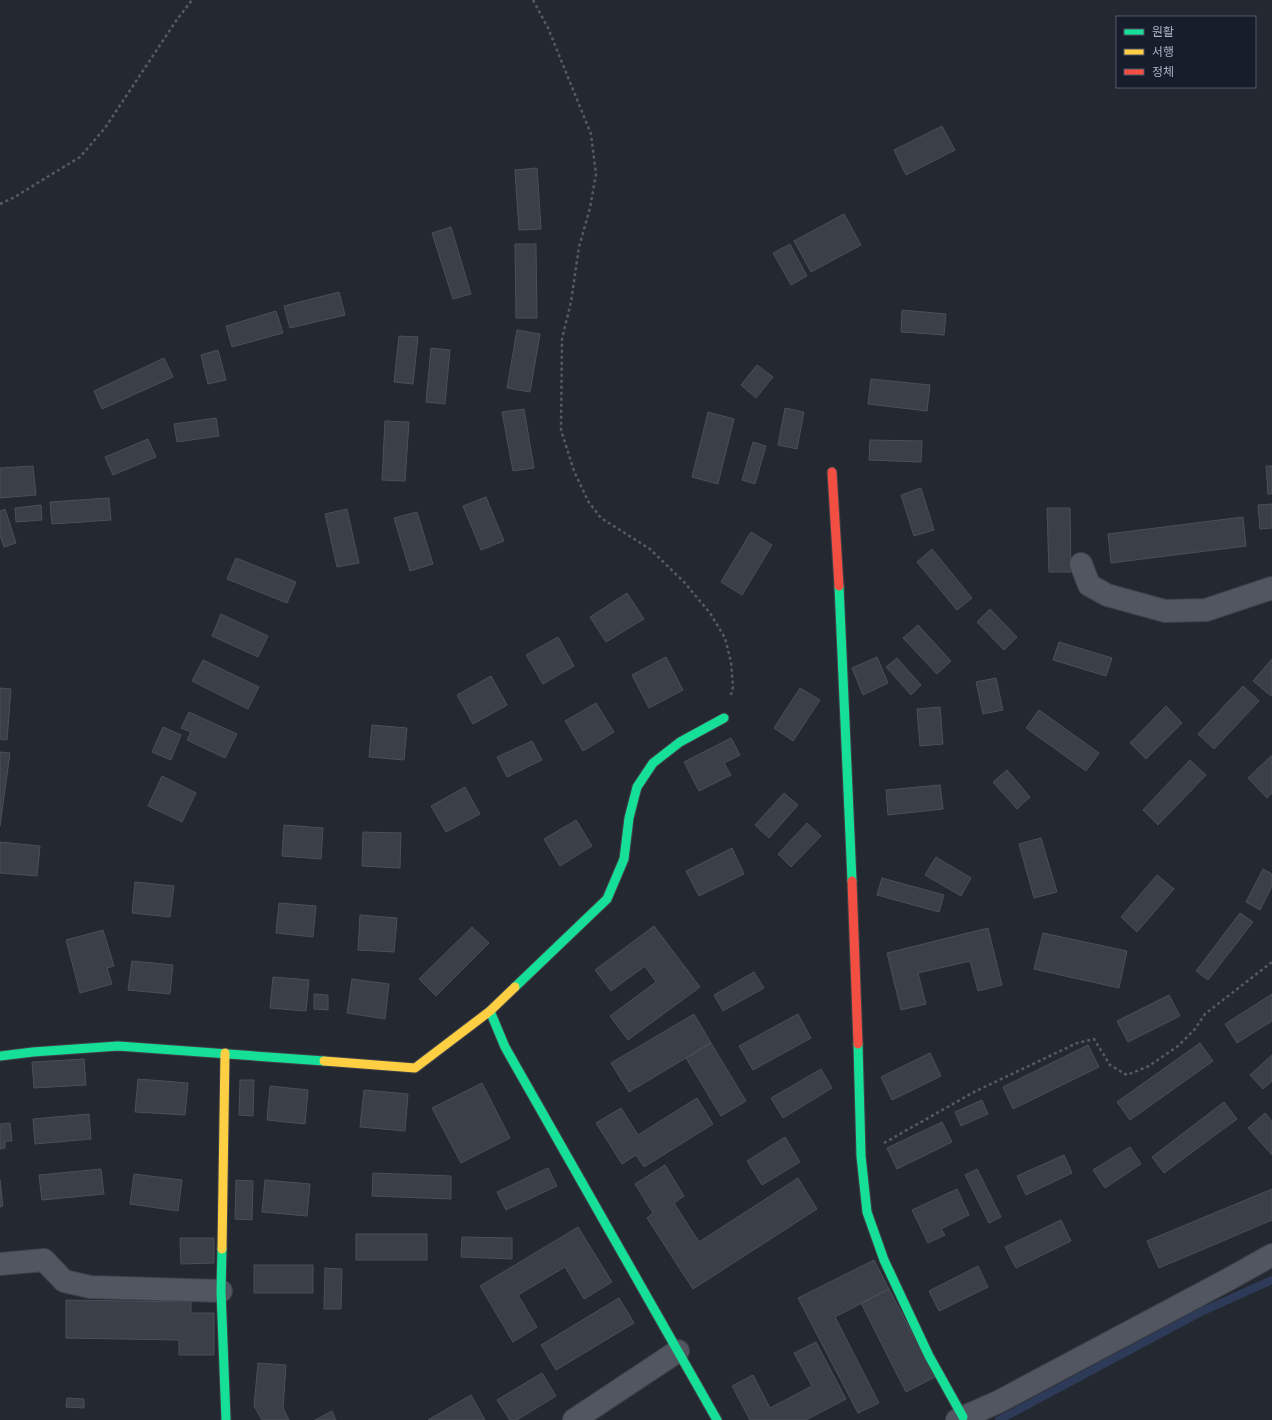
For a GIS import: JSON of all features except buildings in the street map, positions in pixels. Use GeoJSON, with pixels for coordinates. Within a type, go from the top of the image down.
{"type":"FeatureCollection","features":[{"type":"Feature","properties":{"kind":"street"},"geometry":{"type":"LineString","coordinates":[[832,472],[842,644],[855,940],[861,1156],[868,1212],[884,1260],[960,1419],[998,1402],[1218,1286],[1272,1255]]}},
{"type":"Feature","properties":{"kind":"street"},"geometry":{"type":"LineString","coordinates":[[1081,564],[1089,585],[1107,596],[1165,611],[1206,610],[1272,588]]}},
{"type":"Feature","properties":{"kind":"street"},"geometry":{"type":"LineString","coordinates":[[0,1056],[118,1046],[415,1068],[490,1011],[607,899],[624,859],[629,818],[637,787],[653,763],[680,742],[724,718]]}},
{"type":"Feature","properties":{"kind":"street"},"geometry":{"type":"LineString","coordinates":[[490,1011],[505,1047],[717,1420]]}},
{"type":"Feature","properties":{"kind":"street"},"geometry":{"type":"LineString","coordinates":[[225,1053],[221,1292],[226,1420]]}},
{"type":"Feature","properties":{"kind":"street"},"geometry":{"type":"LineString","coordinates":[[0,1264],[44,1260],[64,1280],[90,1287],[221,1292]]}},
{"type":"Feature","properties":{"kind":"street"},"geometry":{"type":"LineString","coordinates":[[574,1420],[678,1351]]}},
{"type":"Feature","properties":{"kind":"path"},"geometry":{"type":"LineString","coordinates":[[0,204],[13,198],[80,157],[105,128],[172,27],[192,0]]}},
{"type":"Feature","properties":{"kind":"path"},"geometry":{"type":"LineString","coordinates":[[533,0],[548,28],[591,134],[596,174],[590,208],[580,248],[571,302],[562,339],[561,430],[577,477],[588,501],[601,518],[650,548],[684,582],[706,608],[725,638],[731,662],[733,687],[729,707],[724,718]]}},
{"type":"Feature","properties":{"kind":"path"},"geometry":{"type":"LineString","coordinates":[[861,1156],[974,1092],[1077,1043],[1094,1039],[1110,1065],[1127,1075],[1149,1066],[1178,1046],[1195,1030],[1205,1014],[1272,962]]}},
{"type":"Feature","properties":{"kind":"waterway"},"geometry":{"type":"LineString","coordinates":[[999,1420],[1203,1311],[1272,1280]]}},
{"type":"Feature","properties":{"kind":"traffic: fast"},"geometry":{"type":"LineString","coordinates":[[839,586],[852,881]]}},
{"type":"Feature","properties":{"kind":"traffic: fast"},"geometry":{"type":"LineString","coordinates":[[515,987],[607,899],[624,859],[629,818],[637,787],[653,763],[680,742],[724,718]]}},
{"type":"Feature","properties":{"kind":"traffic: fast"},"geometry":{"type":"LineString","coordinates":[[490,1011],[505,1047],[717,1420]]}},
{"type":"Feature","properties":{"kind":"traffic: fast"},"geometry":{"type":"LineString","coordinates":[[858,1044],[861,1156],[867,1212],[884,1260],[929,1356],[963,1417]]}},
{"type":"Feature","properties":{"kind":"traffic: fast"},"geometry":{"type":"LineString","coordinates":[[0,1056],[118,1046],[324,1061]]}},
{"type":"Feature","properties":{"kind":"traffic: fast"},"geometry":{"type":"LineString","coordinates":[[222,1249],[221,1291],[226,1420]]}},
{"type":"Feature","properties":{"kind":"traffic: slow"},"geometry":{"type":"LineString","coordinates":[[324,1061],[415,1068],[490,1011],[515,987]]}},
{"type":"Feature","properties":{"kind":"traffic: slow"},"geometry":{"type":"LineString","coordinates":[[222,1249],[225,1053]]}},
{"type":"Feature","properties":{"kind":"traffic: jam"},"geometry":{"type":"LineString","coordinates":[[832,472],[839,586]]}},
{"type":"Feature","properties":{"kind":"traffic: jam"},"geometry":{"type":"LineString","coordinates":[[852,881],[858,1044]]}}]}
